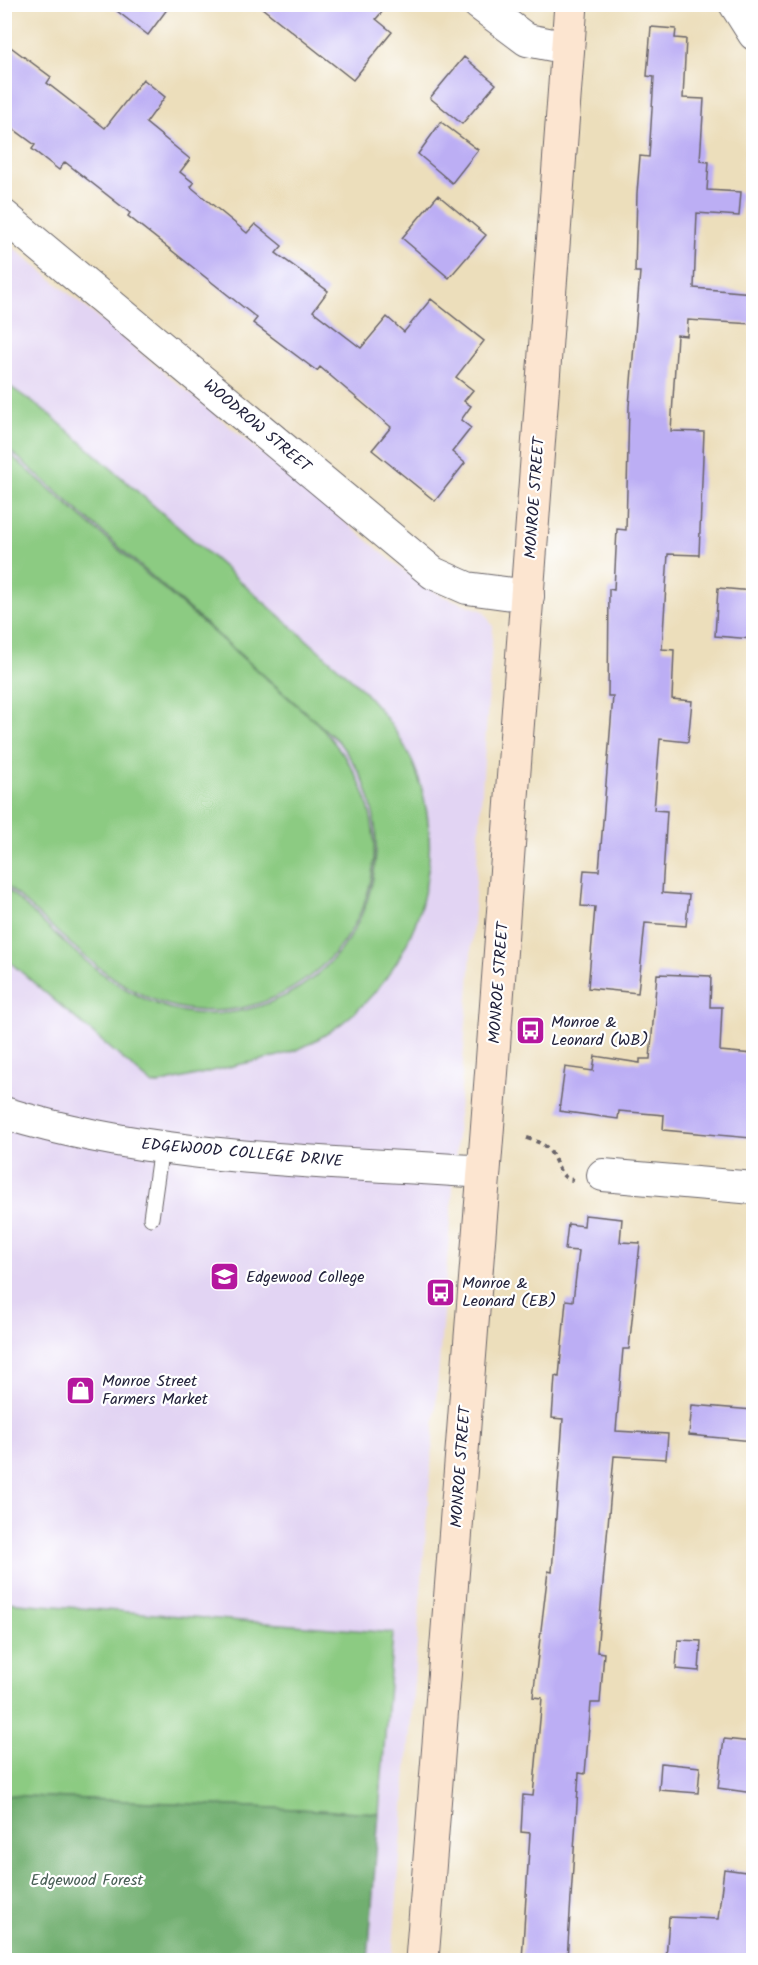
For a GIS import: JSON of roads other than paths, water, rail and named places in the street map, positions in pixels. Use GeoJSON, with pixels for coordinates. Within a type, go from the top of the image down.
{"type":"FeatureCollection","features":[{"type":"Feature","properties":{"kind":"main road","name":"MONROE STREET"},"geometry":{"type":"LineString","coordinates":[[422,1960],[528,596],[571,4]]}},
{"type":"Feature","properties":{"kind":"street"},"geometry":{"type":"LineString","coordinates":[[479,4],[527,40],[568,48]]}},
{"type":"Feature","properties":{"kind":"street"},"geometry":{"type":"LineString","coordinates":[[735,4],[753,34]]}},
{"type":"Feature","properties":{"kind":"street","name":"WOODROW STREET"},"geometry":{"type":"LineString","coordinates":[[4,216],[433,573],[467,588],[528,596]]}},
{"type":"Feature","properties":{"kind":"street","name":"EDGEWOOD COLLEGE DRIVE"},"geometry":{"type":"LineString","coordinates":[[4,1113],[81,1134],[160,1147],[285,1159],[484,1172]]}},
{"type":"Feature","properties":{"kind":"street"},"geometry":{"type":"LineString","coordinates":[[603,1175],[753,1188]]}},
{"type":"Feature","properties":{"kind":"lane"},"geometry":{"type":"LineString","coordinates":[[151,1218],[160,1147]]}},
{"type":"Feature","properties":{"kind":"place","name":"Monroe & Leonard (WB)"},"geometry":{"type":"Point","coordinates":[530,1031]}},
{"type":"Feature","properties":{"kind":"place","name":"Edgewood College"},"geometry":{"type":"Point","coordinates":[225,1277]}},
{"type":"Feature","properties":{"kind":"place","name":"Monroe & Leonard (EB)"},"geometry":{"type":"Point","coordinates":[441,1292]}},
{"type":"Feature","properties":{"kind":"place","name":"Monroe Street Farmers Market"},"geometry":{"type":"Point","coordinates":[81,1390]}},
{"type":"Feature","properties":{"kind":"park label","name":"Edgewood Forest"},"geometry":{"type":"Point","coordinates":[87,1880]}}]}
